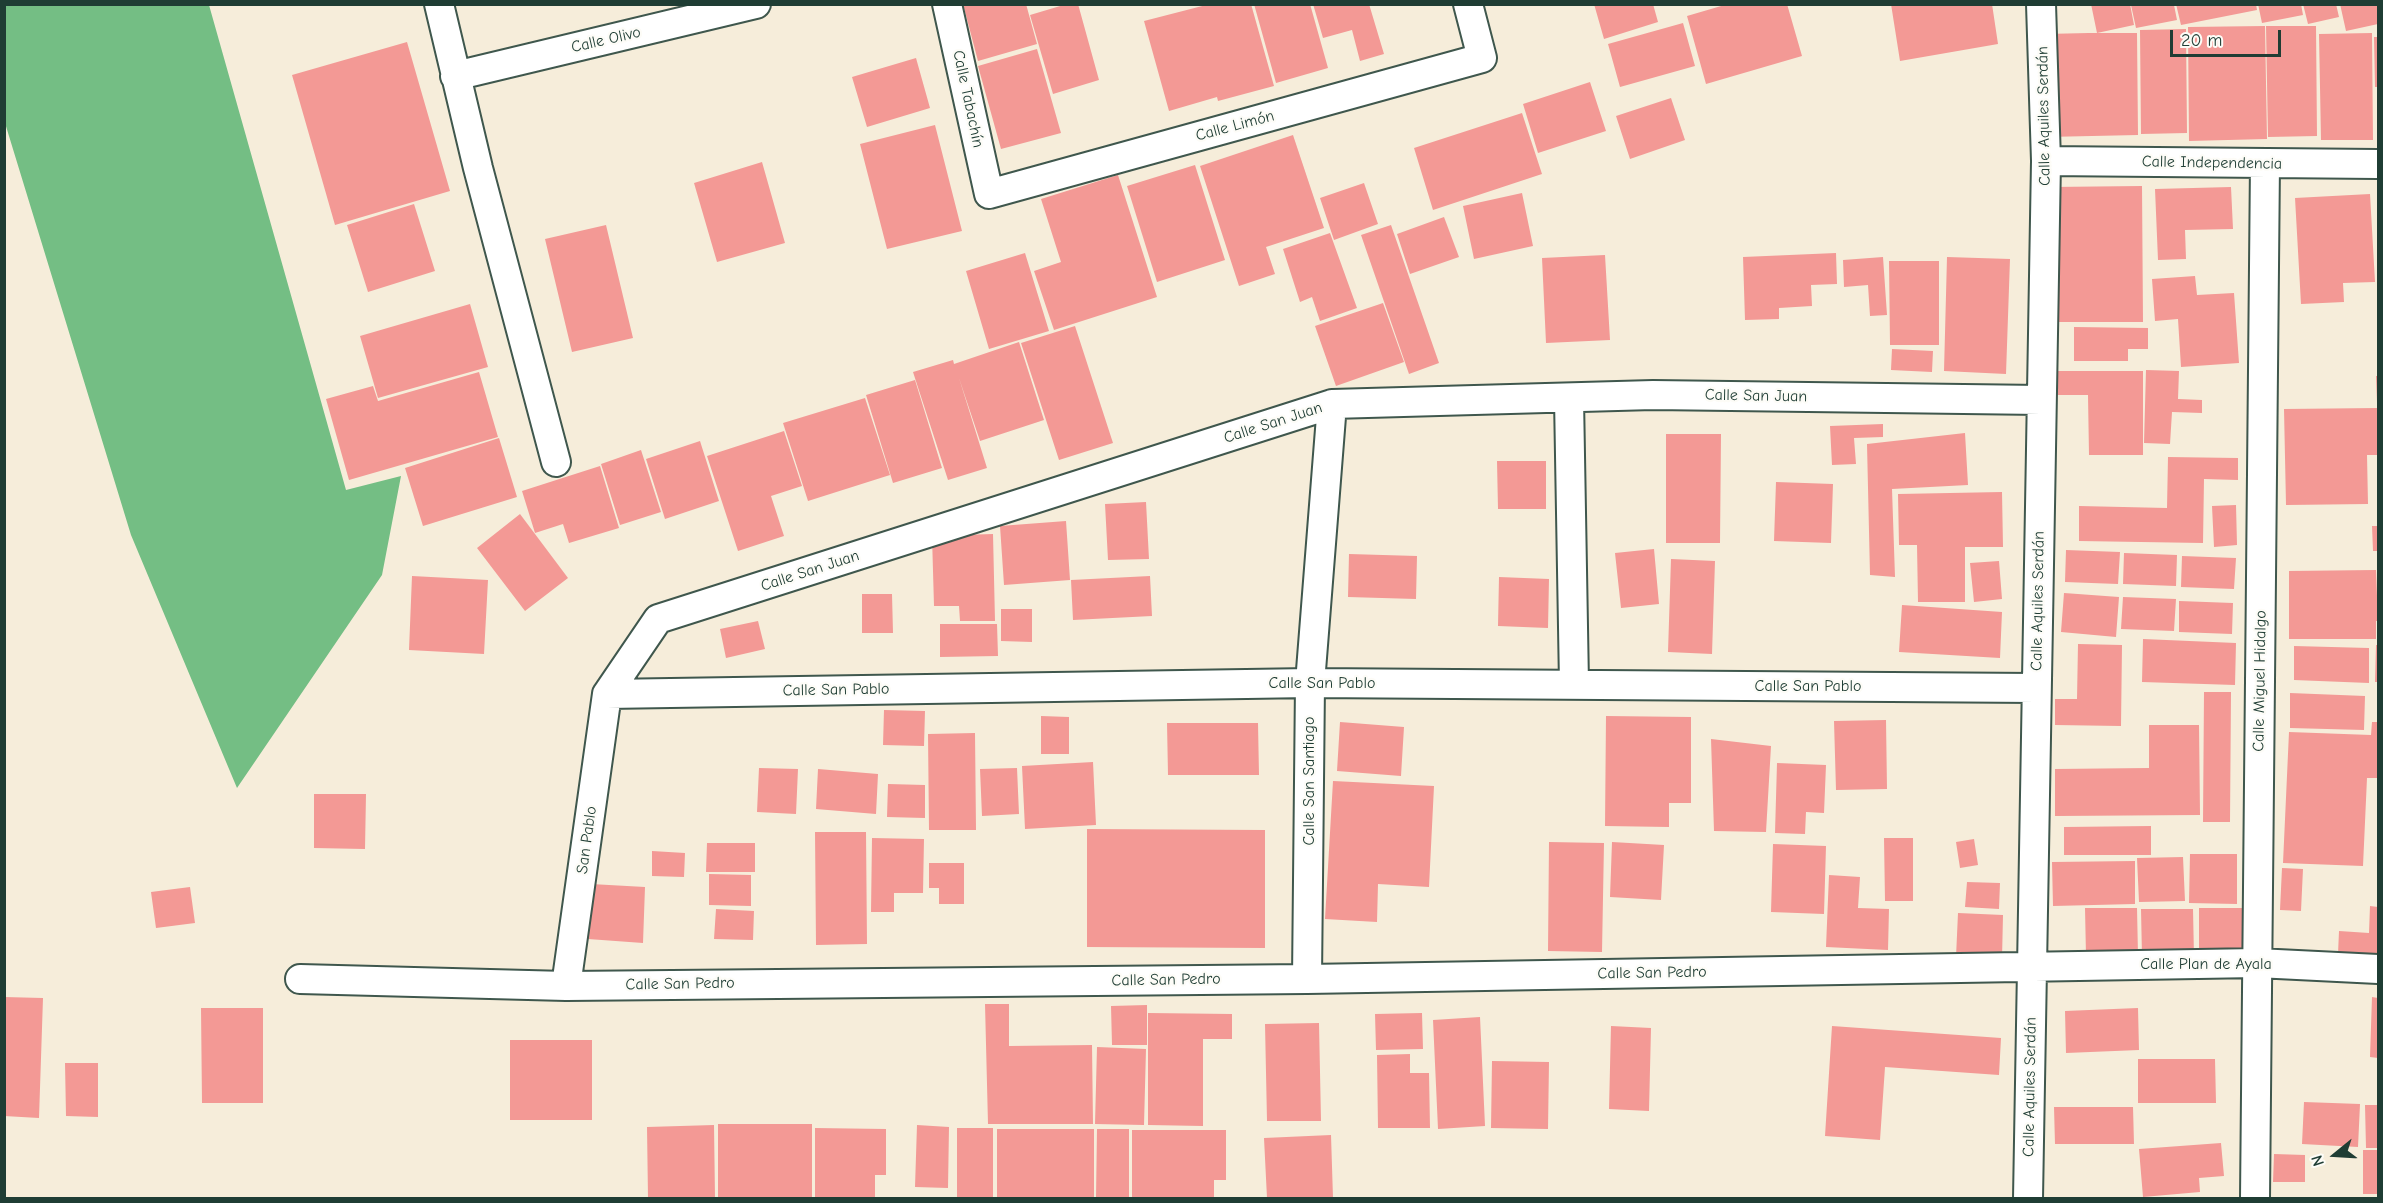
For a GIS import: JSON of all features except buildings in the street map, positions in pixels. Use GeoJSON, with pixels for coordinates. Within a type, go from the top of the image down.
{"type":"FeatureCollection","features":[{"type":"Feature","properties":{"kind":"street"},"geometry":{"type":"LineString","coordinates":[[439,4],[455,76],[556,462]]}},
{"type":"Feature","properties":{"kind":"street","name":"Calle Olivo"},"geometry":{"type":"LineString","coordinates":[[455,76],[756,4]]}},
{"type":"Feature","properties":{"kind":"street","name":"Calle Tabachín"},"geometry":{"type":"LineString","coordinates":[[947,4],[989,195]]}},
{"type":"Feature","properties":{"kind":"street","name":"Calle Limón"},"geometry":{"type":"LineString","coordinates":[[989,195],[1482,58],[1468,4]]}},
{"type":"Feature","properties":{"kind":"street","name":"Calle Aquiles Serdán"},"geometry":{"type":"LineString","coordinates":[[2028,1198],[2046,161],[2041,4]]}},
{"type":"Feature","properties":{"kind":"street","name":"Calle Independencia"},"geometry":{"type":"LineString","coordinates":[[2046,161],[2379,164]]}},
{"type":"Feature","properties":{"kind":"street","name":"Calle Miguel Hidalgo"},"geometry":{"type":"LineString","coordinates":[[2255,1198],[2265,163]]}},
{"type":"Feature","properties":{"kind":"street","name":"Calle San Juan"},"geometry":{"type":"LineString","coordinates":[[607,694],[658,619],[1332,404],[1653,395],[2042,400]]}},
{"type":"Feature","properties":{"kind":"street"},"geometry":{"type":"LineString","coordinates":[[1569,398],[1574,684]]}},
{"type":"Feature","properties":{"kind":"street","name":"Calle San Santiago"},"geometry":{"type":"LineString","coordinates":[[1307,979],[1310,682],[1332,404]]}},
{"type":"Feature","properties":{"kind":"street","name":"Calle San Pablo"},"geometry":{"type":"LineString","coordinates":[[607,694],[1310,682],[2036,688]]}},
{"type":"Feature","properties":{"kind":"street","name":"San Pablo"},"geometry":{"type":"LineString","coordinates":[[566,986],[607,694]]}},
{"type":"Feature","properties":{"kind":"street","name":"Calle Plan de Ayala"},"geometry":{"type":"LineString","coordinates":[[2033,967],[2257,963],[2379,969]]}},
{"type":"Feature","properties":{"kind":"street","name":"Calle San Pedro"},"geometry":{"type":"LineString","coordinates":[[300,979],[566,986],[1307,979],[2033,967]]}},
{"type":"Feature","properties":{"kind":"green space"},"geometry":{"type":"Polygon","coordinates":[[[4,5],[209,5],[346,490],[401,476],[382,575],[237,788],[131,535],[5,123],[4,5]]]}}]}
